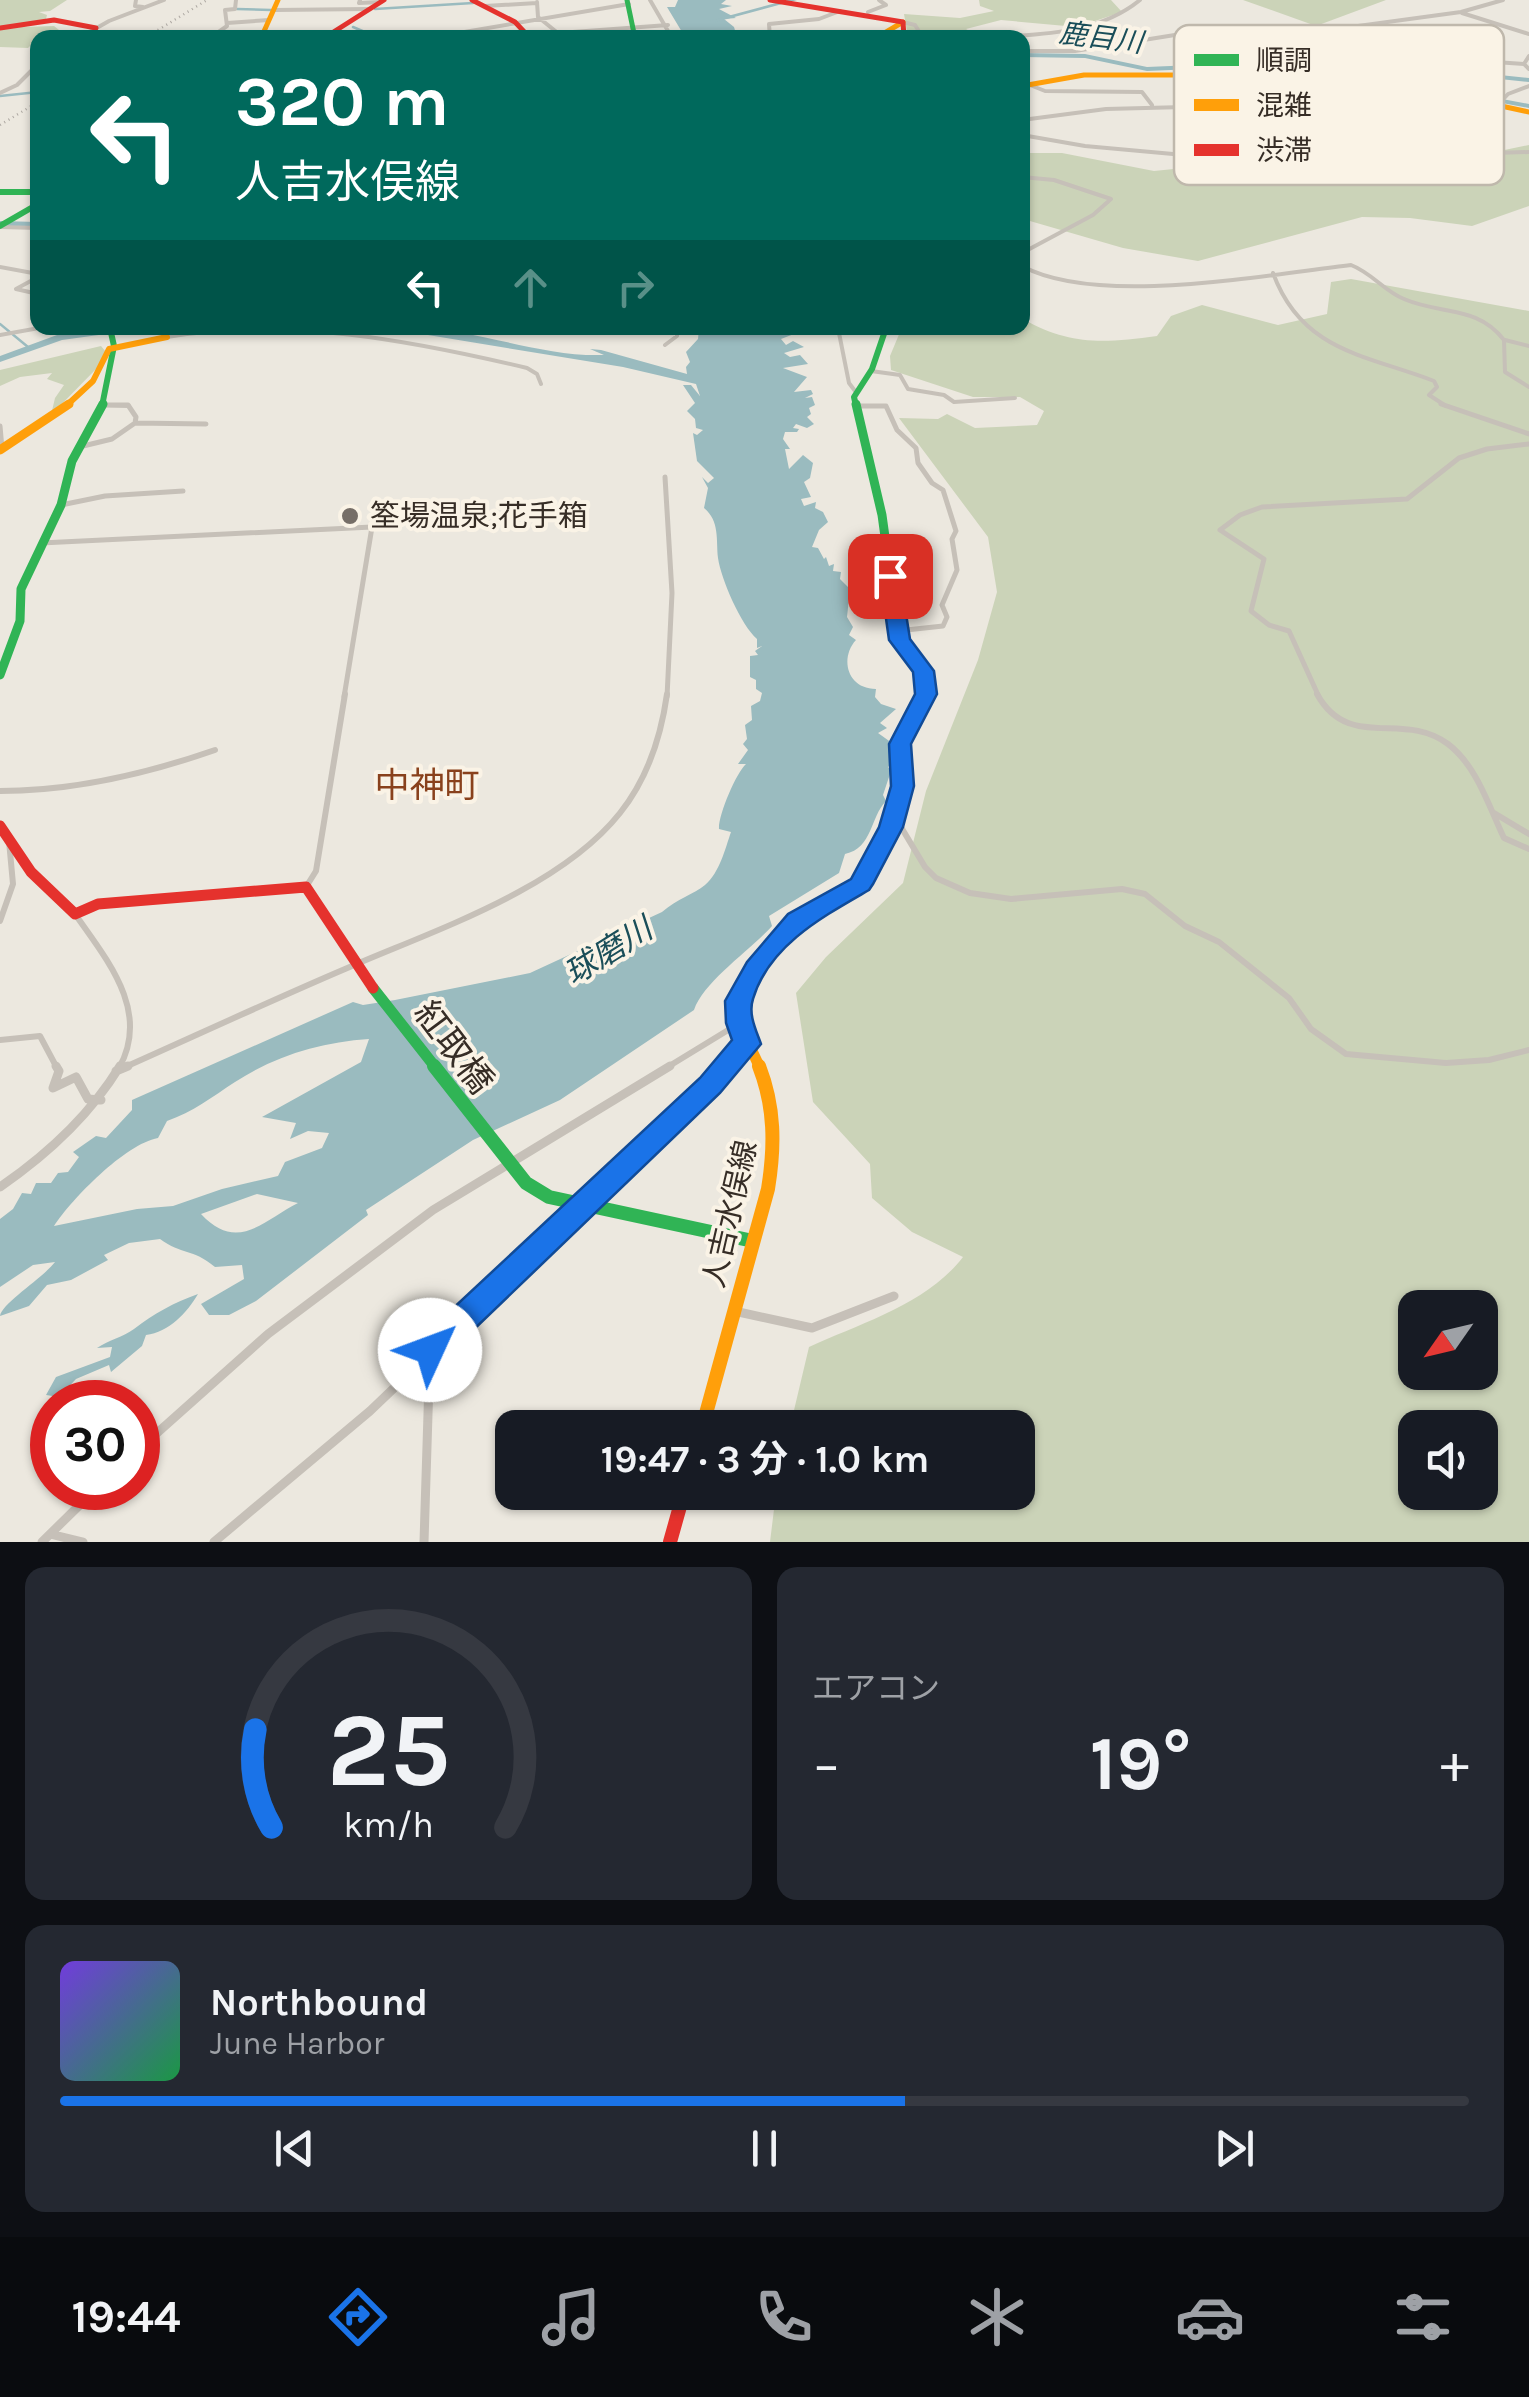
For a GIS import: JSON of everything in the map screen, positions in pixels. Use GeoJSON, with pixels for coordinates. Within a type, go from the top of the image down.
{"type":"FeatureCollection","features":[{"type":"Feature","properties":{"kind":"main road"},"geometry":{"type":"LineString","coordinates":[[472,0],[515,22],[522,30]]}},
{"type":"Feature","properties":{"kind":"main road"},"geometry":{"type":"LineString","coordinates":[[334,30],[365,5],[383,1]]}},
{"type":"Feature","properties":{"kind":"main road"},"geometry":{"type":"LineString","coordinates":[[628,2],[634,30]]}},
{"type":"Feature","properties":{"kind":"main road"},"geometry":{"type":"LineString","coordinates":[[779,2],[868,12],[903,22]]}},
{"type":"Feature","properties":{"kind":"main road"},"geometry":{"type":"LineString","coordinates":[[0,28],[54,20],[96,28]]}},
{"type":"Feature","properties":{"kind":"main road"},"geometry":{"type":"LineString","coordinates":[[884,30],[903,22]]}},
{"type":"Feature","properties":{"kind":"main road"},"geometry":{"type":"LineString","coordinates":[[903,22],[904,30]]}},
{"type":"Feature","properties":{"kind":"main road"},"geometry":{"type":"LineString","coordinates":[[1030,84],[1062,76],[1174,70]]}},
{"type":"Feature","properties":{"kind":"main road"},"geometry":{"type":"LineString","coordinates":[[1504,106],[1529,112]]}},
{"type":"Feature","properties":{"kind":"main road"},"geometry":{"type":"LineString","coordinates":[[0,192],[30,192]]}},
{"type":"Feature","properties":{"kind":"main road"},"geometry":{"type":"LineString","coordinates":[[0,226],[30,209]]}},
{"type":"Feature","properties":{"kind":"main road"},"geometry":{"type":"LineString","coordinates":[[0,675],[20,620],[21,589],[61,505],[78,447],[103,405],[114,346],[112,335]]}},
{"type":"Feature","properties":{"kind":"main road"},"geometry":{"type":"LineString","coordinates":[[740,1023],[741,991],[797,920],[860,884],[894,816],[902,786],[900,744],[926,694],[927,678],[900,640],[882,514],[856,406],[855,390],[871,371],[884,335]]}},
{"type":"Feature","properties":{"kind":"main road"},"geometry":{"type":"LineString","coordinates":[[1,447],[66,406],[105,366],[109,348],[167,337]]}},
{"type":"Feature","properties":{"kind":"main road"},"geometry":{"type":"LineString","coordinates":[[0,826],[31,872],[75,914],[98,904],[306,887]]}},
{"type":"Feature","properties":{"kind":"main road","name":"紅取橋"},"geometry":{"type":"LineString","coordinates":[[306,887],[358,967],[506,1161],[535,1190],[586,1205],[753,1240]]}},
{"type":"Feature","properties":{"kind":"main road","name":"人吉水俣線"},"geometry":{"type":"LineString","coordinates":[[707,1410],[768,1189],[774,1133],[761,1071],[740,1023]]}},
{"type":"Feature","properties":{"kind":"main road"},"geometry":{"type":"LineString","coordinates":[[670,1542],[679,1510]]}},
{"type":"Feature","properties":{"kind":"street"},"geometry":{"type":"LineString","coordinates":[[136,0],[135,6],[144,8]]}},
{"type":"Feature","properties":{"kind":"street"},"geometry":{"type":"LineString","coordinates":[[93,30],[164,0]]}},
{"type":"Feature","properties":{"kind":"street"},"geometry":{"type":"LineString","coordinates":[[228,23],[225,10],[235,9],[236,0]]}},
{"type":"Feature","properties":{"kind":"street"},"geometry":{"type":"LineString","coordinates":[[650,0],[670,30]]}},
{"type":"Feature","properties":{"kind":"street"},"geometry":{"type":"LineString","coordinates":[[868,12],[886,5],[880,0]]}},
{"type":"Feature","properties":{"kind":"street"},"geometry":{"type":"LineString","coordinates":[[1030,34],[1065,31],[1120,16],[1140,0]]}},
{"type":"Feature","properties":{"kind":"street"},"geometry":{"type":"LineString","coordinates":[[1365,25],[1461,12],[1503,0]]}},
{"type":"Feature","properties":{"kind":"street"},"geometry":{"type":"LineString","coordinates":[[485,6],[537,1],[538,17],[554,30]]}},
{"type":"Feature","properties":{"kind":"street"},"geometry":{"type":"LineString","coordinates":[[471,30],[628,2]]}},
{"type":"Feature","properties":{"kind":"street"},"geometry":{"type":"LineString","coordinates":[[220,30],[228,23],[274,10],[365,5]]}},
{"type":"Feature","properties":{"kind":"street"},"geometry":{"type":"LineString","coordinates":[[769,30],[769,24],[819,20],[840,11]]}},
{"type":"Feature","properties":{"kind":"street"},"geometry":{"type":"LineString","coordinates":[[1461,12],[1501,25]]}},
{"type":"Feature","properties":{"kind":"street"},"geometry":{"type":"LineString","coordinates":[[903,22],[915,24],[919,30]]}},
{"type":"Feature","properties":{"kind":"street"},"geometry":{"type":"LineString","coordinates":[[644,30],[668,25]]}},
{"type":"Feature","properties":{"kind":"street"},"geometry":{"type":"LineString","coordinates":[[1504,26],[1529,34]]}},
{"type":"Feature","properties":{"kind":"street"},"geometry":{"type":"LineString","coordinates":[[1030,51],[1075,50],[1174,36]]}},
{"type":"Feature","properties":{"kind":"street"},"geometry":{"type":"LineString","coordinates":[[1524,64],[1529,56]]}},
{"type":"Feature","properties":{"kind":"street"},"geometry":{"type":"LineString","coordinates":[[1504,62],[1524,64],[1529,69]]}},
{"type":"Feature","properties":{"kind":"street"},"geometry":{"type":"LineString","coordinates":[[0,92],[16,86],[30,72]]}},
{"type":"Feature","properties":{"kind":"street"},"geometry":{"type":"LineString","coordinates":[[1030,86],[1046,91],[1142,92],[1152,106]]}},
{"type":"Feature","properties":{"kind":"street"},"geometry":{"type":"LineString","coordinates":[[1504,96],[1529,86]]}},
{"type":"Feature","properties":{"kind":"street"},"geometry":{"type":"LineString","coordinates":[[1030,119],[1174,105]]}},
{"type":"Feature","properties":{"kind":"street"},"geometry":{"type":"LineString","coordinates":[[1030,136],[1085,146],[1174,153]]}},
{"type":"Feature","properties":{"kind":"street"},"geometry":{"type":"LineString","coordinates":[[1504,153],[1529,152]]}},
{"type":"Feature","properties":{"kind":"street"},"geometry":{"type":"LineString","coordinates":[[1030,178],[1054,180],[1111,199],[1093,215],[1030,249]]}},
{"type":"Feature","properties":{"kind":"street"},"geometry":{"type":"LineString","coordinates":[[0,226],[30,228]]}},
{"type":"Feature","properties":{"kind":"street"},"geometry":{"type":"LineString","coordinates":[[1030,270],[1044,278],[1093,284],[1205,284],[1351,265],[1377,274],[1389,290],[1408,302],[1477,314],[1504,340],[1529,346]]}},
{"type":"Feature","properties":{"kind":"street"},"geometry":{"type":"LineString","coordinates":[[0,267],[30,273]]}},
{"type":"Feature","properties":{"kind":"street"},"geometry":{"type":"LineString","coordinates":[[1273,273],[1290,307],[1336,345],[1369,362],[1434,381],[1438,387],[1429,395],[1460,414],[1490,419],[1529,434]]}},
{"type":"Feature","properties":{"kind":"street"},"geometry":{"type":"LineString","coordinates":[[30,280],[16,289],[30,292]]}},
{"type":"Feature","properties":{"kind":"street"},"geometry":{"type":"LineString","coordinates":[[0,335],[30,330]]}},
{"type":"Feature","properties":{"kind":"street"},"geometry":{"type":"LineString","coordinates":[[167,337],[188,335]]}},
{"type":"Feature","properties":{"kind":"street"},"geometry":{"type":"LineString","coordinates":[[340,335],[516,365],[537,374],[542,384]]}},
{"type":"Feature","properties":{"kind":"street"},"geometry":{"type":"LineString","coordinates":[[665,345],[677,335]]}},
{"type":"Feature","properties":{"kind":"street"},"geometry":{"type":"LineString","coordinates":[[839,335],[849,383],[855,390]]}},
{"type":"Feature","properties":{"kind":"street"},"geometry":{"type":"LineString","coordinates":[[1504,340],[1502,367],[1529,387]]}},
{"type":"Feature","properties":{"kind":"street"},"geometry":{"type":"LineString","coordinates":[[871,371],[900,375],[908,389],[944,395],[954,402],[1016,398]]}},
{"type":"Feature","properties":{"kind":"street"},"geometry":{"type":"LineString","coordinates":[[103,405],[128,405],[136,416],[135,423]]}},
{"type":"Feature","properties":{"kind":"street"},"geometry":{"type":"LineString","coordinates":[[856,406],[886,406],[897,430],[916,448],[918,463],[932,484],[942,490],[956,531],[952,539],[957,570],[942,605],[946,617],[943,626],[898,630]]}},
{"type":"Feature","properties":{"kind":"street"},"geometry":{"type":"LineString","coordinates":[[78,447],[112,439],[135,423],[206,424]]}},
{"type":"Feature","properties":{"kind":"street"},"geometry":{"type":"LineString","coordinates":[[0,426],[1,447]]}},
{"type":"Feature","properties":{"kind":"street"},"geometry":{"type":"LineString","coordinates":[[1529,444],[1459,458],[1407,499],[1262,508],[1240,515],[1220,530],[1226,538],[1264,559],[1264,576],[1250,604],[1251,611],[1288,631],[1334,717],[1354,728],[1408,728],[1434,736],[1470,765],[1504,838],[1529,849]]}},
{"type":"Feature","properties":{"kind":"street"},"geometry":{"type":"LineString","coordinates":[[116,1071],[507,898],[608,826],[634,794],[657,737],[674,608],[664,477]]}},
{"type":"Feature","properties":{"kind":"street"},"geometry":{"type":"LineString","coordinates":[[61,505],[106,496],[183,492]]}},
{"type":"Feature","properties":{"kind":"street"},"geometry":{"type":"LineString","coordinates":[[41,543],[372,527],[316,872],[306,887]]}},
{"type":"Feature","properties":{"kind":"street"},"geometry":{"type":"LineString","coordinates":[[0,791],[55,791],[181,762],[215,750]]}},
{"type":"Feature","properties":{"kind":"street"},"geometry":{"type":"LineString","coordinates":[[1494,812],[1529,834]]}},
{"type":"Feature","properties":{"kind":"street"},"geometry":{"type":"LineString","coordinates":[[894,816],[924,867],[936,878],[970,893],[1011,899],[1122,889],[1145,894],[1186,926],[1232,952],[1289,998],[1311,1030],[1346,1054],[1370,1059],[1446,1062],[1489,1060],[1529,1050]]}},
{"type":"Feature","properties":{"kind":"street"},"geometry":{"type":"LineString","coordinates":[[0,921],[13,884],[9,842]]}},
{"type":"Feature","properties":{"kind":"street"},"geometry":{"type":"LineString","coordinates":[[0,1188],[100,1100],[116,1071],[132,1018],[111,968],[75,914]]}},
{"type":"Feature","properties":{"kind":"street"},"geometry":{"type":"LineString","coordinates":[[160,1431],[295,1312],[433,1210],[506,1161],[740,1023]]}},
{"type":"Feature","properties":{"kind":"street"},"geometry":{"type":"LineString","coordinates":[[0,1040],[40,1036],[59,1071],[53,1088],[76,1077],[88,1099],[100,1100]]}},
{"type":"Feature","properties":{"kind":"street"},"geometry":{"type":"LineString","coordinates":[[214,1542],[370,1410],[682,1113],[738,1049],[748,1044]]}},
{"type":"Feature","properties":{"kind":"street"},"geometry":{"type":"LineString","coordinates":[[734,1312],[812,1328],[894,1296]]}},
{"type":"Feature","properties":{"kind":"street"},"geometry":{"type":"LineString","coordinates":[[424,1542],[430,1350]]}},
{"type":"Feature","properties":{"kind":"street"},"geometry":{"type":"LineString","coordinates":[[46,1538],[75,1510]]}},
{"type":"Feature","properties":{"kind":"street"},"geometry":{"type":"LineString","coordinates":[[46,1538],[83,1542]]}},
{"type":"Feature","properties":{"kind":"green space"},"geometry":{"type":"Polygon","coordinates":[[[0,0],[67,0],[50,11],[39,12],[47,15],[46,19],[22,27],[54,26],[59,30],[30,30],[28,48],[0,47],[0,0]]]}},
{"type":"Feature","properties":{"kind":"green space"},"geometry":{"type":"Polygon","coordinates":[[[979,0],[1111,0],[1122,12],[1077,27],[1001,20],[968,30],[907,30],[904,14],[960,18],[994,11],[980,6],[979,0]]]}},
{"type":"Feature","properties":{"kind":"green space"},"geometry":{"type":"Polygon","coordinates":[[[1243,0],[1386,0],[1319,25],[1243,0]]]}},
{"type":"Feature","properties":{"kind":"green space"},"geometry":{"type":"Polygon","coordinates":[[[1529,145],[1529,206],[1472,226],[1362,217],[1198,261],[1123,248],[1030,221],[1030,153],[1062,153],[1154,171],[1174,169],[1174,185],[1504,185],[1504,150],[1529,145]]]}},
{"type":"Feature","properties":{"kind":"green space"},"geometry":{"type":"Polygon","coordinates":[[[1351,279],[1529,311],[1529,1542],[770,1542],[774,1510],[1035,1510],[1035,1410],[794,1410],[809,1347],[912,1300],[931,1288],[963,1257],[912,1232],[872,1198],[870,1164],[813,1102],[796,993],[826,957],[903,883],[926,791],[978,660],[997,592],[988,537],[899,418],[938,419],[947,414],[975,428],[1037,425],[1044,411],[1020,397],[973,397],[891,370],[890,356],[899,335],[1030,335],[1030,323],[1073,338],[1120,340],[1157,336],[1171,316],[1202,305],[1278,325],[1327,314],[1331,282],[1351,279]]]}},
{"type":"Feature","properties":{"kind":"green space"},"geometry":{"type":"Polygon","coordinates":[[[101,346],[106,352],[99,366],[51,415],[55,398],[64,385],[47,379],[52,373],[20,377],[0,386],[0,370],[101,346]]]}},
{"type":"Feature","properties":{"kind":"water"},"geometry":{"type":"Polygon","coordinates":[[[678,0],[726,0],[721,4],[732,6],[719,9],[736,18],[724,19],[735,30],[681,30],[667,7],[675,7],[678,0]]]}},
{"type":"Feature","properties":{"kind":"water","name":"球磨川"},"geometry":{"type":"Polygon","coordinates":[[[428,335],[473,335],[555,352],[604,355],[590,349],[601,350],[687,374],[690,362],[686,352],[698,335],[791,335],[781,339],[786,345],[793,341],[804,347],[784,353],[790,357],[800,355],[808,364],[783,368],[807,377],[794,392],[811,390],[813,394],[805,398],[812,397],[815,405],[809,408],[811,414],[807,417],[814,424],[807,428],[796,424],[793,428],[799,429],[797,432],[785,432],[783,439],[790,449],[785,449],[789,469],[803,455],[813,463],[810,478],[804,482],[811,497],[801,499],[804,506],[816,502],[815,508],[823,512],[828,522],[819,530],[812,547],[818,548],[829,566],[834,564],[833,571],[841,572],[840,579],[850,589],[847,617],[853,627],[849,635],[856,640],[847,663],[852,678],[866,688],[876,689],[875,697],[881,704],[896,709],[880,723],[887,728],[878,733],[892,743],[893,762],[888,767],[891,771],[883,795],[886,801],[866,839],[845,854],[839,873],[769,916],[772,926],[718,977],[694,1010],[560,1100],[473,1140],[366,1210],[368,1215],[256,1301],[229,1315],[209,1315],[201,1304],[244,1279],[242,1265],[215,1267],[160,1239],[129,1243],[104,1255],[108,1260],[71,1280],[47,1285],[29,1306],[0,1316],[55,1262],[33,1265],[0,1287],[0,1219],[13,1209],[22,1193],[31,1194],[36,1183],[51,1183],[58,1173],[68,1172],[79,1157],[73,1152],[96,1136],[106,1138],[132,1110],[132,1100],[353,1002],[363,1005],[395,1000],[530,973],[662,912],[705,885],[715,874],[731,832],[719,829],[721,815],[746,764],[738,764],[748,750],[743,744],[747,739],[745,725],[752,720],[751,706],[760,701],[762,693],[750,677],[750,656],[758,655],[755,651],[762,646],[757,648],[757,639],[727,589],[718,558],[715,525],[704,508],[708,488],[702,477],[708,483],[714,478],[697,461],[693,433],[697,435],[703,430],[696,428],[695,419],[687,411],[695,403],[683,385],[691,385],[700,396],[696,384],[623,367],[428,335]],[[369,1039],[316,1047],[250,1073],[194,1109],[167,1121],[158,1138],[115,1161],[54,1226],[137,1209],[173,1206],[278,1176],[285,1162],[322,1148],[329,1133],[308,1131],[290,1139],[296,1123],[262,1117],[361,1062],[369,1039]],[[257,1194],[201,1214],[214,1226],[239,1232],[251,1230],[298,1203],[257,1194]]]}},
{"type":"Feature","properties":{"kind":"water"},"geometry":{"type":"Polygon","coordinates":[[[198,1294],[176,1320],[146,1335],[142,1346],[111,1372],[109,1365],[75,1380],[54,1380],[110,1357],[112,1347],[97,1348],[198,1294]]]}},
{"type":"Feature","properties":{"kind":"waterway"},"geometry":{"type":"LineString","coordinates":[[712,21],[794,0]]}},
{"type":"Feature","properties":{"kind":"waterway"},"geometry":{"type":"LineString","coordinates":[[375,9],[473,3]]}},
{"type":"Feature","properties":{"kind":"waterway"},"geometry":{"type":"LineString","coordinates":[[237,9],[271,10]]}},
{"type":"Feature","properties":{"kind":"waterway"},"geometry":{"type":"LineString","coordinates":[[353,27],[360,30]]}},
{"type":"Feature","properties":{"kind":"waterway","name":"鹿目川"},"geometry":{"type":"LineString","coordinates":[[1030,55],[1085,56],[1147,69],[1174,68]]}},
{"type":"Feature","properties":{"kind":"waterway"},"geometry":{"type":"LineString","coordinates":[[1504,77],[1529,80]]}},
{"type":"Feature","properties":{"kind":"waterway"},"geometry":{"type":"LineString","coordinates":[[0,96],[30,93]]}},
{"type":"Feature","properties":{"kind":"waterway","name":"鹿目川"},"geometry":{"type":"LineString","coordinates":[[1504,101],[1529,106]]}},
{"type":"Feature","properties":{"kind":"waterway"},"geometry":{"type":"LineString","coordinates":[[0,224],[30,225]]}},
{"type":"Feature","properties":{"kind":"waterway"},"geometry":{"type":"LineString","coordinates":[[0,324],[28,347]]}},
{"type":"Feature","properties":{"kind":"waterway"},"geometry":{"type":"LineString","coordinates":[[0,359],[75,335]]}},
{"type":"Feature","properties":{"kind":"railway"},"geometry":{"type":"LineString","coordinates":[[158,30],[207,0]]}},
{"type":"Feature","properties":{"kind":"railway"},"geometry":{"type":"LineString","coordinates":[[0,125],[30,107]]}},
{"type":"Feature","properties":{"kind":"traffic: fast"},"geometry":{"type":"LineString","coordinates":[[627,0],[633,30]]}},
{"type":"Feature","properties":{"kind":"traffic: fast"},"geometry":{"type":"LineString","coordinates":[[0,192],[30,192]]}},
{"type":"Feature","properties":{"kind":"traffic: fast"},"geometry":{"type":"LineString","coordinates":[[0,226],[30,209]]}},
{"type":"Feature","properties":{"kind":"traffic: fast"},"geometry":{"type":"LineString","coordinates":[[0,675],[20,621],[21,589],[61,505],[72,461],[103,405],[114,346],[112,335]]}},
{"type":"Feature","properties":{"kind":"traffic: fast"},"geometry":{"type":"LineString","coordinates":[[884,335],[872,369],[854,397],[882,515],[899,639],[905,647]]}},
{"type":"Feature","properties":{"kind":"traffic: fast"},"geometry":{"type":"LineString","coordinates":[[373,988],[526,1183],[549,1197],[753,1241]]}},
{"type":"Feature","properties":{"kind":"traffic: slow"},"geometry":{"type":"LineString","coordinates":[[265,30],[278,0]]}},
{"type":"Feature","properties":{"kind":"traffic: slow"},"geometry":{"type":"LineString","coordinates":[[890,30],[903,22]]}},
{"type":"Feature","properties":{"kind":"traffic: slow"},"geometry":{"type":"LineString","coordinates":[[1030,85],[1084,75],[1174,75]]}},
{"type":"Feature","properties":{"kind":"traffic: slow"},"geometry":{"type":"LineString","coordinates":[[1504,107],[1529,112]]}},
{"type":"Feature","properties":{"kind":"traffic: slow"},"geometry":{"type":"LineString","coordinates":[[0,450],[79,395],[103,366],[109,349],[167,337]]}},
{"type":"Feature","properties":{"kind":"traffic: slow"},"geometry":{"type":"LineString","coordinates":[[707,1410],[768,1189],[774,1154],[773,1116],[761,1071],[739,1023],[741,991],[797,920],[860,884],[891,827],[902,786],[900,744],[926,694],[924,671],[905,647]]}},
{"type":"Feature","properties":{"kind":"traffic: jam"},"geometry":{"type":"LineString","coordinates":[[337,30],[384,0]]}},
{"type":"Feature","properties":{"kind":"traffic: jam"},"geometry":{"type":"LineString","coordinates":[[472,0],[515,22],[522,30]]}},
{"type":"Feature","properties":{"kind":"traffic: jam"},"geometry":{"type":"LineString","coordinates":[[770,0],[903,22],[904,30]]}},
{"type":"Feature","properties":{"kind":"traffic: jam"},"geometry":{"type":"LineString","coordinates":[[0,28],[54,20],[96,28]]}},
{"type":"Feature","properties":{"kind":"traffic: jam"},"geometry":{"type":"LineString","coordinates":[[0,826],[31,872],[75,914],[98,904],[306,887],[373,988]]}},
{"type":"Feature","properties":{"kind":"traffic: jam"},"geometry":{"type":"LineString","coordinates":[[670,1542],[679,1510]]}},
{"type":"Feature","properties":{"kind":"place","name":"筌場温泉;花手箱"},"geometry":{"type":"Point","coordinates":[350,516]}},
{"type":"Feature","properties":{"kind":"district","name":"中神町"},"geometry":{"type":"Point","coordinates":[427,785]}},
{"type":"Feature","properties":{"kind":"route"},"geometry":{"type":"LineString","coordinates":[[430,1350],[710,1086],[738,1049],[748,1044],[740,1023],[738,1001],[756,968],[797,920],[860,884],[891,827],[902,786],[900,744],[926,694],[924,671],[900,640],[890,576]]}}]}
